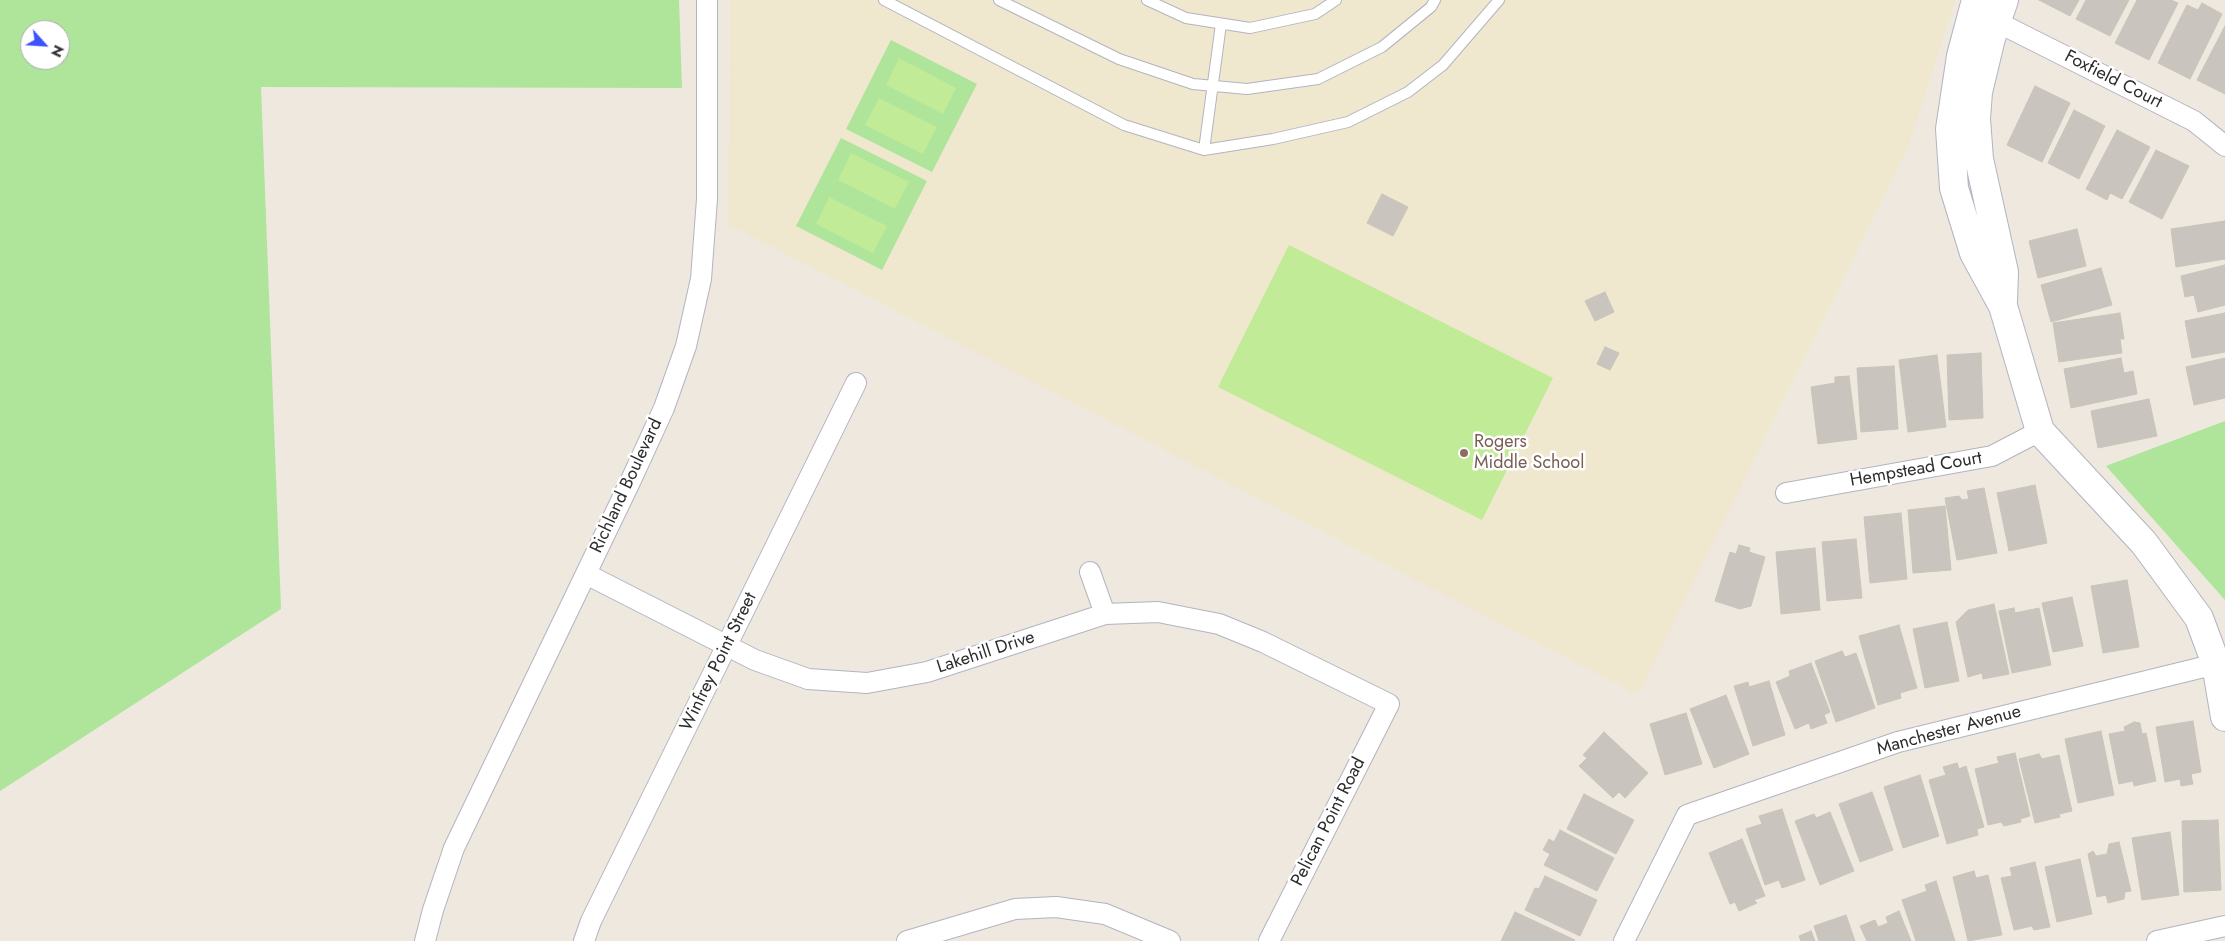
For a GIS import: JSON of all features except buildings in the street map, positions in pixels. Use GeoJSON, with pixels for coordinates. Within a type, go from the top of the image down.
{"type":"FeatureCollection","features":[{"type":"Feature","properties":{"kind":"street","name":"Richland Boulevard"},"geometry":{"type":"LineString","coordinates":[[425,941],[433,910],[454,848],[664,408],[686,346],[701,279],[707,199],[708,0]]}},
{"type":"Feature","properties":{"kind":"street"},"geometry":{"type":"LineString","coordinates":[[2002,306],[2004,272],[1979,159],[1976,119],[1978,92],[2000,11],[1974,6],[1961,56],[1950,129],[1954,188],[1974,252],[2002,306],[2040,431],[2144,543],[2199,618],[2219,672],[2225,717]]}},
{"type":"Feature","properties":{"kind":"street","name":"Foxfield Court"},"geometry":{"type":"LineString","coordinates":[[2000,11],[2194,121],[2225,146]]}},
{"type":"Feature","properties":{"kind":"street","name":"Winfrey Point Street"},"geometry":{"type":"LineString","coordinates":[[584,941],[591,921],[856,383]]}},
{"type":"Feature","properties":{"kind":"street","name":"Hempstead Court"},"geometry":{"type":"LineString","coordinates":[[1786,493],[1992,456],[2040,431]]}},
{"type":"Feature","properties":{"kind":"street"},"geometry":{"type":"LineString","coordinates":[[1090,572],[1104,614]]}},
{"type":"Feature","properties":{"kind":"street","name":"Lakehill Drive"},"geometry":{"type":"LineString","coordinates":[[586,574],[754,660],[808,679],[867,683],[927,672],[1104,614],[1158,612],[1219,624],[1263,642],[1389,704]]}},
{"type":"Feature","properties":{"kind":"street","name":"Manchester Avenue"},"geometry":{"type":"LineString","coordinates":[[1624,941],[1687,815],[1898,742],[2219,672]]}},
{"type":"Feature","properties":{"kind":"street","name":"Pelican Point Road"},"geometry":{"type":"LineString","coordinates":[[1269,941],[1389,704]]}},
{"type":"Feature","properties":{"kind":"street"},"geometry":{"type":"LineString","coordinates":[[907,941],[1014,909],[1056,907],[1105,914],[1170,941]]}},
{"type":"Feature","properties":{"kind":"street"},"geometry":{"type":"LineString","coordinates":[[2157,941],[2225,926]]}},
{"type":"Feature","properties":{"kind":"lane"},"geometry":{"type":"LineString","coordinates":[[884,0],[1124,125],[1204,150],[1272,139],[1348,122],[1357,118],[1408,92],[1443,65],[1499,0]]}},
{"type":"Feature","properties":{"kind":"lane"},"geometry":{"type":"LineString","coordinates":[[1000,0],[1119,59],[1193,84],[1248,89],[1318,79],[1382,47],[1430,7],[1435,0]]}},
{"type":"Feature","properties":{"kind":"lane"},"geometry":{"type":"LineString","coordinates":[[1147,0],[1186,18],[1250,28],[1315,14],[1336,0]]}},
{"type":"Feature","properties":{"kind":"lane"},"geometry":{"type":"LineString","coordinates":[[1204,150],[1211,86],[1221,24]]}},
{"type":"Feature","properties":{"kind":"shaded area","name":"Rogers Middle School"},"geometry":{"type":"Polygon","coordinates":[[[731,0],[1955,0],[1908,148],[1638,695],[728,224],[731,0]]]}},
{"type":"Feature","properties":{"kind":"green space"},"geometry":{"type":"Polygon","coordinates":[[[0,0],[679,0],[682,88],[261,87],[281,609],[0,791],[0,0]]]}},
{"type":"Feature","properties":{"kind":"green space"},"geometry":{"type":"Polygon","coordinates":[[[891,40],[977,84],[932,172],[846,129],[891,40]]]}},
{"type":"Feature","properties":{"kind":"green space"},"geometry":{"type":"Polygon","coordinates":[[[899,58],[956,88],[943,114],[886,85],[899,58]]]}},
{"type":"Feature","properties":{"kind":"green space"},"geometry":{"type":"Polygon","coordinates":[[[879,98],[937,127],[923,154],[865,125],[879,98]]]}},
{"type":"Feature","properties":{"kind":"green space"},"geometry":{"type":"Polygon","coordinates":[[[841,138],[927,181],[882,270],[796,226],[841,138]]]}},
{"type":"Feature","properties":{"kind":"green space"},"geometry":{"type":"Polygon","coordinates":[[[851,153],[909,182],[895,209],[838,180],[851,153]]]}},
{"type":"Feature","properties":{"kind":"green space"},"geometry":{"type":"Polygon","coordinates":[[[829,197],[887,226],[873,253],[816,224],[829,197]]]}},
{"type":"Feature","properties":{"kind":"green space"},"geometry":{"type":"Polygon","coordinates":[[[1289,245],[1553,378],[1482,520],[1218,387],[1289,245]]]}},
{"type":"Feature","properties":{"kind":"green space"},"geometry":{"type":"Polygon","coordinates":[[[2225,421],[2225,600],[2106,466],[2225,421]]]}},
{"type":"Feature","properties":{"kind":"place","name":"Rogers Middle School"},"geometry":{"type":"Point","coordinates":[1464,453]}}]}
